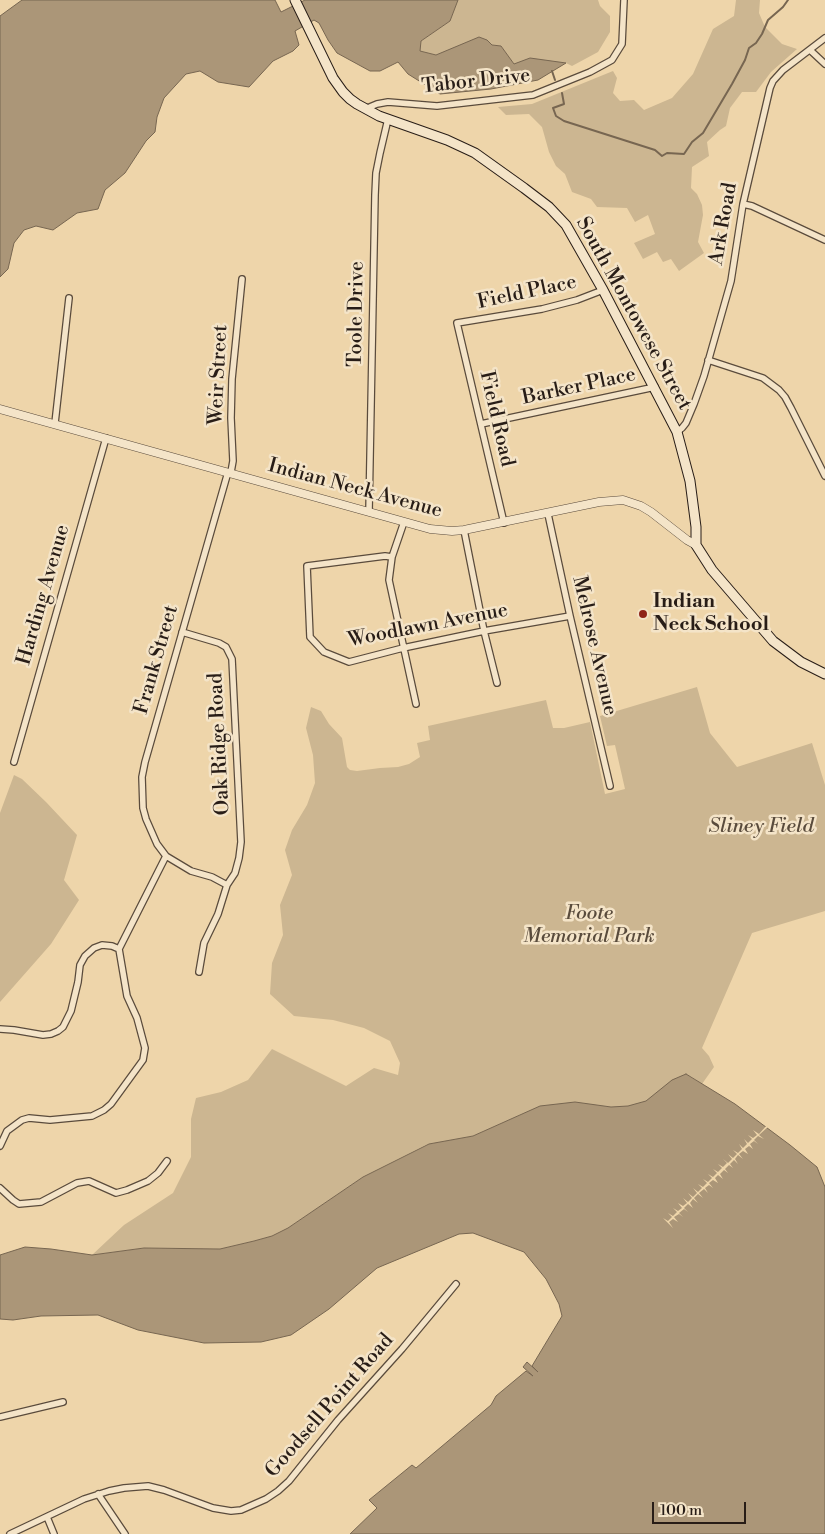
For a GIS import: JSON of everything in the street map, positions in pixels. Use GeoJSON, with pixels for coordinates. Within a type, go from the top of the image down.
{"type":"FeatureCollection","features":[{"type":"Feature","properties":{"kind":"main road","name":"South Montowese Street"},"geometry":{"type":"LineString","coordinates":[[295,0],[338,85],[350,99],[365,109],[388,119],[464,147],[486,160],[524,188],[548,207],[566,226],[603,290],[677,432],[690,481],[696,527],[696,545]]}},
{"type":"Feature","properties":{"kind":"main road"},"geometry":{"type":"LineString","coordinates":[[696,545],[712,570],[774,641],[800,662],[825,674]]}},
{"type":"Feature","properties":{"kind":"street","name":"Tabor Drive"},"geometry":{"type":"LineString","coordinates":[[365,109],[388,102],[437,106],[532,95],[590,72],[612,60],[622,44],[624,0]]}},
{"type":"Feature","properties":{"kind":"street","name":"Ark Road"},"geometry":{"type":"LineString","coordinates":[[677,432],[682,428],[690,415],[731,281],[743,204],[771,84],[783,70],[825,38]]}},
{"type":"Feature","properties":{"kind":"street"},"geometry":{"type":"LineString","coordinates":[[810,50],[825,64]]}},
{"type":"Feature","properties":{"kind":"street","name":"Toole Drive"},"geometry":{"type":"LineString","coordinates":[[369,511],[376,173],[388,119]]}},
{"type":"Feature","properties":{"kind":"street"},"geometry":{"type":"LineString","coordinates":[[743,204],[813,233],[825,240]]}},
{"type":"Feature","properties":{"kind":"street","name":"Weir Street"},"geometry":{"type":"LineString","coordinates":[[229,472],[233,460],[232,379],[242,279]]}},
{"type":"Feature","properties":{"kind":"street","name":"Field Place"},"geometry":{"type":"LineString","coordinates":[[457,324],[542,309],[577,300],[603,290]]}},
{"type":"Feature","properties":{"kind":"street"},"geometry":{"type":"LineString","coordinates":[[55,423],[69,298]]}},
{"type":"Feature","properties":{"kind":"street","name":"Field Road"},"geometry":{"type":"LineString","coordinates":[[457,324],[504,523]]}},
{"type":"Feature","properties":{"kind":"street"},"geometry":{"type":"LineString","coordinates":[[708,360],[763,378],[779,390],[792,408],[825,476]]}},
{"type":"Feature","properties":{"kind":"street","name":"Barker Place"},"geometry":{"type":"LineString","coordinates":[[481,424],[654,387]]}},
{"type":"Feature","properties":{"kind":"street","name":"Indian Neck Avenue"},"geometry":{"type":"LineString","coordinates":[[0,409],[404,522],[440,530],[464,530],[599,502],[623,500],[651,512],[696,545]]}},
{"type":"Feature","properties":{"kind":"street","name":"Harding Avenue"},"geometry":{"type":"LineString","coordinates":[[14,762],[106,438]]}},
{"type":"Feature","properties":{"kind":"street","name":"Frank Street"},"geometry":{"type":"LineString","coordinates":[[166,856],[157,844],[146,819],[143,808],[142,777],[229,472]]}},
{"type":"Feature","properties":{"kind":"street","name":"Melrose Avenue"},"geometry":{"type":"LineString","coordinates":[[548,514],[610,786]]}},
{"type":"Feature","properties":{"kind":"street"},"geometry":{"type":"LineString","coordinates":[[404,522],[392,557],[389,580],[416,704]]}},
{"type":"Feature","properties":{"kind":"street"},"geometry":{"type":"LineString","coordinates":[[464,530],[484,631],[497,683]]}},
{"type":"Feature","properties":{"kind":"street","name":"Woodlawn Avenue"},"geometry":{"type":"LineString","coordinates":[[392,557],[385,556],[307,566],[310,637],[324,652],[349,662],[403,648],[484,631],[570,616]]}},
{"type":"Feature","properties":{"kind":"street","name":"Oak Ridge Road"},"geometry":{"type":"LineString","coordinates":[[182,632],[219,643],[226,647],[232,658],[241,842],[235,873],[227,885],[218,914],[204,943],[199,972]]}},
{"type":"Feature","properties":{"kind":"street"},"geometry":{"type":"LineString","coordinates":[[0,1146],[7,1131],[14,1125],[29,1118],[50,1120],[92,1116],[104,1110],[112,1104],[143,1060],[145,1048],[137,1018],[127,996],[119,949],[166,856],[191,871],[212,877],[227,885]]}},
{"type":"Feature","properties":{"kind":"street"},"geometry":{"type":"LineString","coordinates":[[0,1029],[44,1035],[58,1031],[71,1011],[80,965],[85,956],[94,948],[102,945],[119,949]]}},
{"type":"Feature","properties":{"kind":"street"},"geometry":{"type":"LineString","coordinates":[[0,1188],[19,1204],[41,1202],[77,1183],[89,1181],[116,1193],[148,1181],[158,1173],[167,1161]]}},
{"type":"Feature","properties":{"kind":"street","name":"Goodsell Point Road"},"geometry":{"type":"LineString","coordinates":[[10,1534],[84,1499],[117,1490],[148,1486],[213,1508],[231,1511],[240,1510],[266,1499],[278,1492],[289,1481],[338,1420],[402,1349],[456,1284]]}},
{"type":"Feature","properties":{"kind":"street"},"geometry":{"type":"LineString","coordinates":[[0,1417],[63,1402]]}},
{"type":"Feature","properties":{"kind":"street"},"geometry":{"type":"LineString","coordinates":[[98,1494],[125,1534]]}},
{"type":"Feature","properties":{"kind":"street"},"geometry":{"type":"LineString","coordinates":[[47,1517],[54,1534]]}},
{"type":"Feature","properties":{"kind":"green space"},"geometry":{"type":"Polygon","coordinates":[[[458,0],[598,0],[600,6],[610,16],[610,32],[598,52],[572,66],[566,63],[514,64],[501,46],[492,45],[487,40],[436,55],[419,51],[421,41],[450,21],[458,0]]]}},
{"type":"Feature","properties":{"kind":"green space"},"geometry":{"type":"Polygon","coordinates":[[[736,0],[760,0],[759,13],[765,27],[782,44],[797,49],[771,72],[756,92],[742,92],[730,108],[726,126],[707,142],[709,156],[692,167],[691,188],[697,194],[702,205],[703,215],[698,242],[704,253],[679,271],[671,259],[663,262],[657,252],[643,259],[634,243],[655,234],[648,215],[635,222],[627,208],[597,207],[591,199],[572,192],[565,174],[556,166],[549,152],[542,127],[529,114],[506,115],[498,107],[532,104],[613,71],[617,78],[613,93],[620,101],[634,100],[644,110],[672,98],[693,74],[713,29],[734,16],[736,0]]]}},
{"type":"Feature","properties":{"kind":"green space"},"geometry":{"type":"Polygon","coordinates":[[[697,687],[710,733],[737,767],[812,743],[825,785],[825,911],[752,933],[702,1048],[709,1056],[714,1067],[702,1084],[690,1076],[646,1114],[525,1113],[473,1136],[426,1145],[363,1177],[288,1228],[272,1236],[220,1249],[144,1248],[92,1255],[124,1225],[173,1193],[191,1157],[191,1119],[196,1098],[221,1092],[248,1080],[272,1049],[346,1086],[374,1068],[398,1075],[400,1063],[390,1041],[364,1028],[333,1020],[294,1016],[270,994],[272,963],[283,935],[280,905],[292,875],[285,850],[292,830],[307,805],[315,783],[313,755],[306,728],[311,707],[321,711],[329,724],[342,738],[347,767],[350,770],[357,771],[398,767],[409,764],[420,757],[417,743],[430,740],[428,726],[546,700],[553,728],[564,728],[590,722],[605,794],[625,789],[615,745],[607,746],[600,716],[697,687]]]}},
{"type":"Feature","properties":{"kind":"green space"},"geometry":{"type":"Polygon","coordinates":[[[14,775],[22,779],[77,835],[64,880],[79,900],[51,944],[0,1002],[0,813],[14,775]]]}},
{"type":"Feature","properties":{"kind":"shaded area"},"geometry":{"type":"Polygon","coordinates":[[[22,0],[275,0],[281,12],[305,0],[458,0],[450,21],[421,41],[420,51],[436,55],[479,37],[487,40],[492,45],[501,46],[514,64],[530,58],[566,63],[538,80],[491,89],[440,94],[408,74],[398,62],[380,71],[370,71],[337,53],[319,23],[314,20],[295,31],[299,45],[293,51],[273,61],[249,87],[218,82],[200,71],[186,74],[164,98],[157,117],[155,132],[146,141],[125,173],[105,190],[98,209],[77,213],[53,230],[36,226],[24,230],[14,243],[8,269],[0,277],[0,16],[22,0]]]}},
{"type":"Feature","properties":{"kind":"shaded area"},"geometry":{"type":"Polygon","coordinates":[[[686,1074],[735,1104],[790,1145],[817,1167],[825,1187],[825,1534],[350,1534],[377,1508],[369,1500],[412,1465],[416,1468],[491,1405],[496,1396],[526,1371],[533,1376],[523,1367],[527,1362],[538,1372],[532,1366],[562,1316],[559,1304],[546,1279],[524,1252],[473,1233],[459,1234],[377,1268],[329,1309],[291,1335],[261,1342],[204,1343],[138,1330],[98,1315],[41,1316],[13,1320],[0,1319],[0,1255],[25,1247],[92,1255],[144,1248],[220,1249],[254,1241],[272,1236],[288,1228],[363,1177],[429,1144],[473,1136],[540,1106],[575,1102],[611,1107],[628,1106],[646,1101],[672,1080],[686,1074]]]}},
{"type":"Feature","properties":{"kind":"pier"},"geometry":{"type":"Polygon","coordinates":[[[767,1125],[769,1126],[759,1135],[764,1139],[758,1136],[754,1140],[758,1144],[754,1141],[750,1144],[753,1149],[749,1146],[745,1149],[748,1154],[743,1151],[739,1154],[743,1159],[738,1155],[735,1159],[738,1164],[734,1160],[730,1164],[733,1168],[729,1165],[725,1169],[728,1173],[724,1170],[720,1174],[723,1179],[718,1175],[715,1178],[718,1183],[713,1180],[709,1183],[713,1188],[709,1185],[705,1188],[708,1193],[704,1189],[699,1193],[703,1198],[698,1194],[694,1198],[698,1203],[693,1199],[690,1203],[693,1208],[688,1204],[684,1208],[688,1212],[684,1209],[679,1213],[683,1217],[679,1214],[674,1217],[678,1222],[673,1219],[669,1222],[673,1228],[663,1218],[668,1221],[672,1217],[668,1213],[673,1216],[677,1212],[673,1208],[678,1211],[682,1208],[678,1203],[683,1206],[687,1203],[683,1198],[688,1202],[692,1198],[688,1193],[693,1197],[697,1193],[693,1188],[698,1192],[702,1188],[698,1184],[703,1187],[707,1183],[703,1179],[708,1182],[712,1178],[708,1174],[713,1177],[717,1173],[713,1169],[718,1172],[722,1168],[718,1164],[723,1167],[727,1163],[723,1159],[728,1163],[732,1159],[728,1154],[733,1158],[737,1154],[733,1150],[738,1153],[742,1149],[739,1144],[743,1148],[747,1144],[744,1139],[748,1143],[752,1139],[748,1135],[753,1138],[757,1135],[753,1130],[759,1134],[767,1125]]]}},
{"type":"Feature","properties":{"kind":"waterway"},"geometry":{"type":"LineString","coordinates":[[562,93],[564,104],[553,108],[556,116],[564,121],[655,150],[662,156],[667,153],[684,154],[692,142],[703,133],[745,60],[749,48],[756,43],[768,20],[788,0]]}},
{"type":"Feature","properties":{"kind":"waterway"},"geometry":{"type":"LineString","coordinates":[[552,71],[555,80]]}},
{"type":"Feature","properties":{"kind":"place","name":"Indian Neck School"},"geometry":{"type":"Point","coordinates":[643,614]}},
{"type":"Feature","properties":{"kind":"park label","name":"Sliney Field"},"geometry":{"type":"Point","coordinates":[761,827]}},
{"type":"Feature","properties":{"kind":"park label","name":"Foote Memorial Park"},"geometry":{"type":"Point","coordinates":[589,926]}}]}
